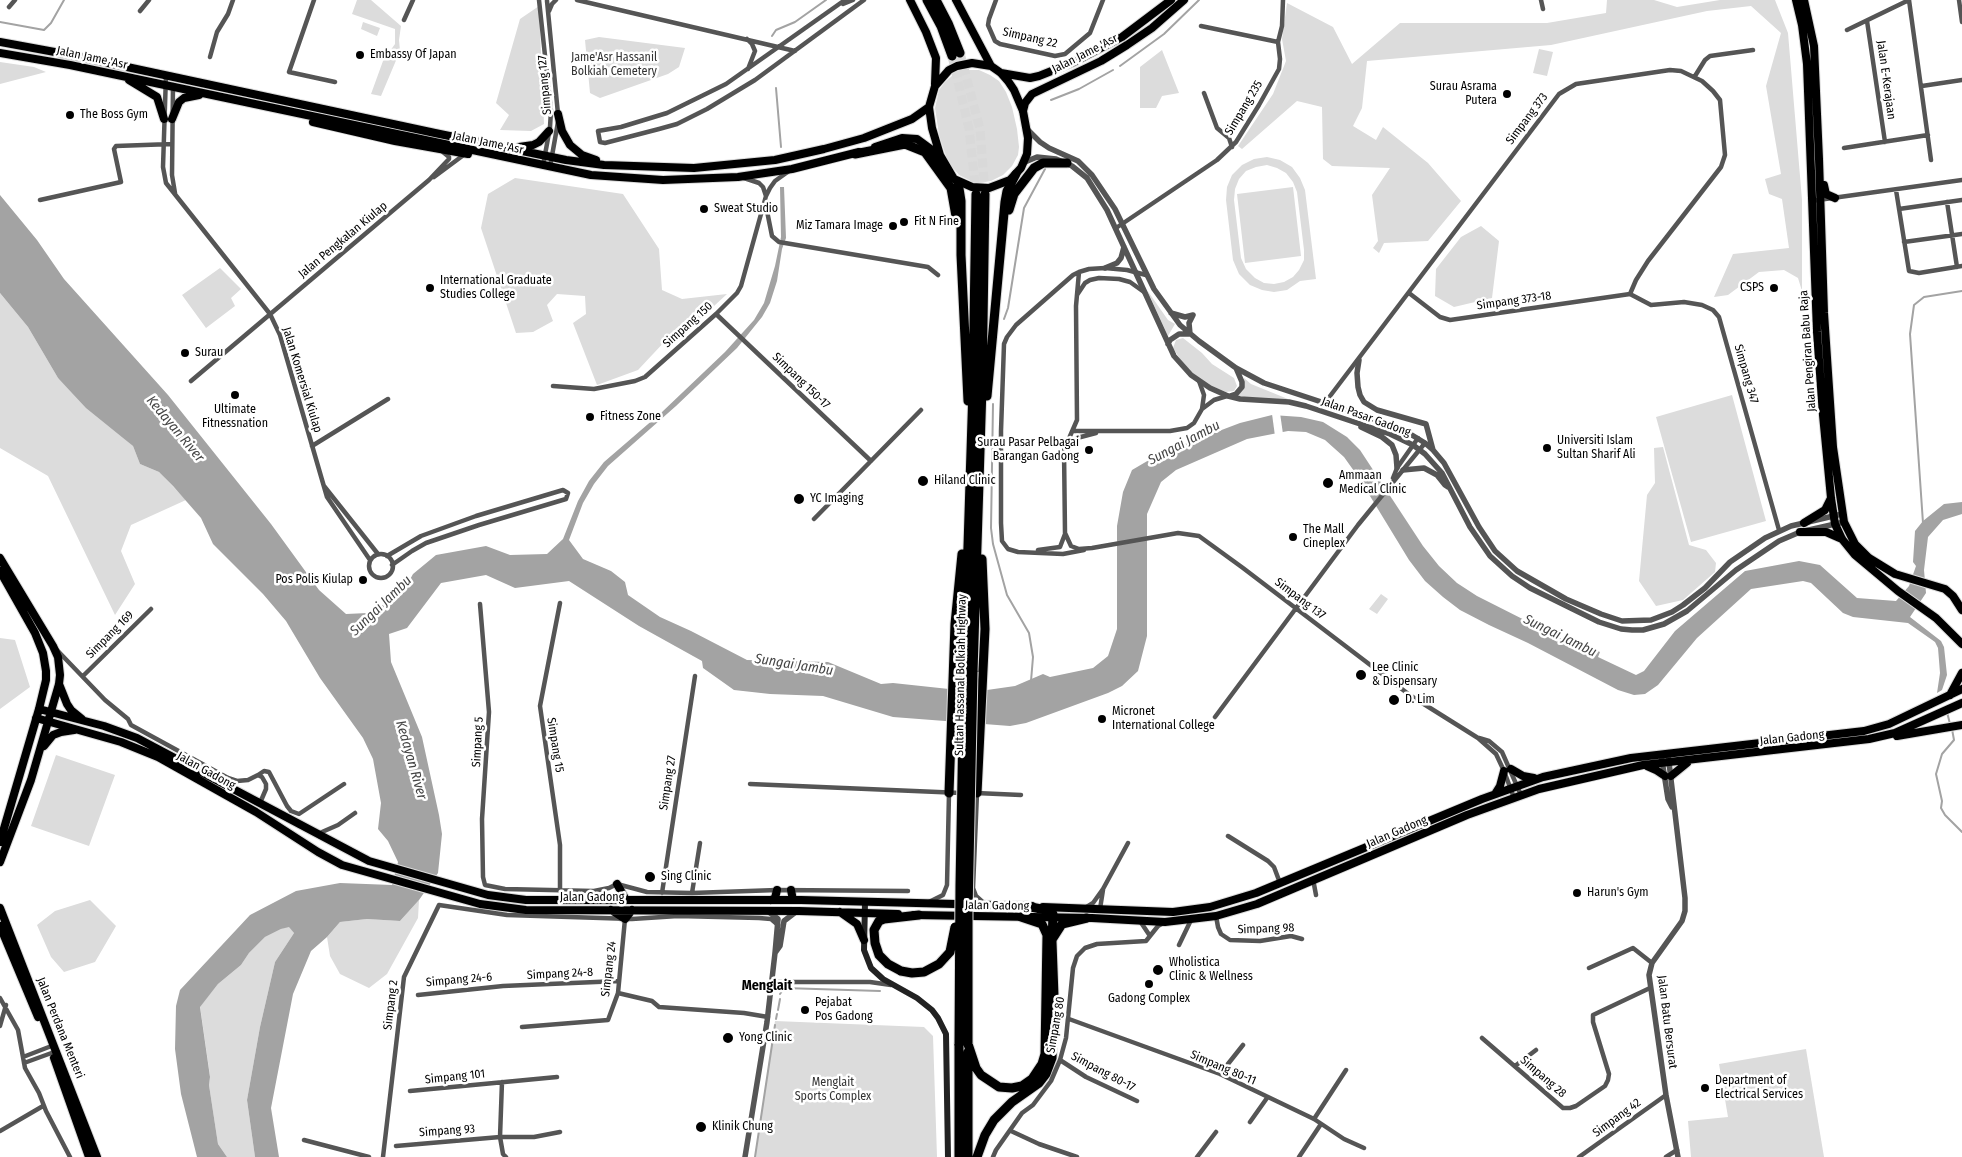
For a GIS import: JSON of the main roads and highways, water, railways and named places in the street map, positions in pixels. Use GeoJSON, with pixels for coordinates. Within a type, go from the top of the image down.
{"type":"FeatureCollection","features":[{"type":"Feature","properties":{"kind":"highway"},"geometry":{"type":"LineString","coordinates":[[927,0],[956,54],[948,23],[936,0]]}},
{"type":"Feature","properties":{"kind":"highway"},"geometry":{"type":"LineString","coordinates":[[855,154],[905,144],[925,152],[952,193],[961,255]]}},
{"type":"Feature","properties":{"kind":"highway"},"geometry":{"type":"LineString","coordinates":[[1001,241],[1012,199],[1034,168],[1043,163],[1068,163]]}},
{"type":"Feature","properties":{"kind":"highway"},"geometry":{"type":"LineString","coordinates":[[980,458],[995,321],[1004,202],[1007,191],[1016,174]]}},
{"type":"Feature","properties":{"kind":"highway"},"geometry":{"type":"LineString","coordinates":[[956,181],[961,201],[961,255],[966,378],[971,439]]}},
{"type":"Feature","properties":{"kind":"highway","name":"Sultan Hassanal Bolkiah Highway"},"geometry":{"type":"LineString","coordinates":[[959,1157],[964,1044],[968,920],[968,672],[969,510],[981,194],[980,458],[968,672],[960,898],[964,1044],[968,1157]]}},
{"type":"Feature","properties":{"kind":"highway"},"geometry":{"type":"LineString","coordinates":[[949,793],[955,624],[969,510]]}},
{"type":"Feature","properties":{"kind":"highway"},"geometry":{"type":"LineString","coordinates":[[977,793],[981,747],[985,615],[978,519]]}},
{"type":"Feature","properties":{"kind":"highway"},"geometry":{"type":"LineString","coordinates":[[919,915],[884,919],[879,921],[874,930],[875,943],[879,955],[888,964],[901,971],[912,973],[924,972],[939,964],[946,956],[952,946],[960,898]]}},
{"type":"Feature","properties":{"kind":"highway"},"geometry":{"type":"LineString","coordinates":[[977,1157],[985,1135],[994,1120],[1012,1102],[1039,1083],[1049,1067],[1053,1050],[1053,918],[1051,911],[1026,906]]}},
{"type":"Feature","properties":{"kind":"highway"},"geometry":{"type":"LineString","coordinates":[[1052,942],[1056,931],[1062,924],[1086,913]]}},
{"type":"Feature","properties":{"kind":"highway"},"geometry":{"type":"LineString","coordinates":[[964,1044],[981,1075],[999,1087],[1012,1088],[1022,1086],[1032,1079],[1042,1064],[1045,1054],[1047,935],[1042,924],[1021,918]]}},
{"type":"Feature","properties":{"kind":"main road"},"geometry":{"type":"LineString","coordinates":[[910,0],[936,58],[935,86],[929,107],[935,144],[945,167],[956,181],[980,189],[1004,183],[1016,174],[1025,162],[1028,147],[1027,129],[1023,111],[1014,90],[1001,73],[991,66],[972,63],[957,66],[944,75],[935,86]]}},
{"type":"Feature","properties":{"kind":"main road"},"geometry":{"type":"LineString","coordinates":[[956,0],[991,66]]}},
{"type":"Feature","properties":{"kind":"main road","name":"Jalan Jame 'Asr"},"geometry":{"type":"LineString","coordinates":[[1001,73],[1030,78],[1066,65],[1122,37],[1171,0]]}},
{"type":"Feature","properties":{"kind":"main road","name":"Jalan Jame 'Asr"},"geometry":{"type":"LineString","coordinates":[[1023,111],[1025,103],[1032,94],[1101,61],[1127,46],[1152,28],[1184,0]]}},
{"type":"Feature","properties":{"kind":"main road","name":"Jalan Pengiran Babu Raja"},"geometry":{"type":"LineString","coordinates":[[1796,0],[1802,25],[1807,64],[1817,332],[1834,520],[1842,539],[1855,555],[1898,591],[1945,626],[1960,641]]}},
{"type":"Feature","properties":{"kind":"main road","name":"Jalan Pengiran Babu Raja"},"geometry":{"type":"LineString","coordinates":[[1804,0],[1814,46],[1824,313],[1831,420],[1843,518],[1855,544],[1868,558],[1885,570],[1949,592],[1962,610]]}},
{"type":"Feature","properties":{"kind":"main road","name":"Jalan Jame 'Asr"},"geometry":{"type":"LineString","coordinates":[[0,42],[71,55],[454,137],[604,166],[717,167],[800,155],[843,144],[901,124],[922,114],[929,107]]}},
{"type":"Feature","properties":{"kind":"main road","name":"Jalan Jame 'Asr"},"geometry":{"type":"LineString","coordinates":[[0,53],[121,76],[591,175],[632,179],[693,180],[738,177],[792,169],[855,154],[897,139],[914,138],[928,145],[946,174],[956,181]]}},
{"type":"Feature","properties":{"kind":"main road"},"geometry":{"type":"LineString","coordinates":[[121,76],[143,87],[157,98],[168,119],[179,102],[184,98],[204,94]]}},
{"type":"Feature","properties":{"kind":"main road"},"geometry":{"type":"LineString","coordinates":[[260,106],[325,125],[438,150],[487,158],[499,156],[492,149],[469,144],[454,137]]}},
{"type":"Feature","properties":{"kind":"main road"},"geometry":{"type":"LineString","coordinates":[[558,114],[560,126],[566,139],[582,155],[596,160],[635,167]]}},
{"type":"Feature","properties":{"kind":"main road"},"geometry":{"type":"LineString","coordinates":[[505,147],[533,145],[545,137],[549,131]]}},
{"type":"Feature","properties":{"kind":"main road"},"geometry":{"type":"LineString","coordinates":[[1819,149],[1824,191],[1828,196],[1836,198],[1828,203],[1825,208],[1826,233],[1822,248]]}},
{"type":"Feature","properties":{"kind":"main road"},"geometry":{"type":"LineString","coordinates":[[1804,523],[1825,510],[1831,498]]}},
{"type":"Feature","properties":{"kind":"main road"},"geometry":{"type":"LineString","coordinates":[[1800,532],[1826,532],[1842,539]]}},
{"type":"Feature","properties":{"kind":"main road"},"geometry":{"type":"LineString","coordinates":[[0,558],[53,646],[60,666],[59,684],[40,752],[0,862]]}},
{"type":"Feature","properties":{"kind":"main road"},"geometry":{"type":"LineString","coordinates":[[0,571],[35,633],[43,653],[46,680],[0,842]]}},
{"type":"Feature","properties":{"kind":"main road"},"geometry":{"type":"LineString","coordinates":[[1960,641],[1962,652]]}},
{"type":"Feature","properties":{"kind":"main road"},"geometry":{"type":"LineString","coordinates":[[1950,695],[1962,673]]}},
{"type":"Feature","properties":{"kind":"main road"},"geometry":{"type":"LineString","coordinates":[[59,684],[71,710],[84,721]]}},
{"type":"Feature","properties":{"kind":"main road","name":"Jalan Gadong"},"geometry":{"type":"LineString","coordinates":[[36,718],[130,746],[158,757],[256,812],[323,856],[354,870],[462,900],[508,908],[799,911],[1053,918],[1100,909],[1151,912],[1210,908],[1244,898],[1423,823],[1537,779],[1603,763],[1665,754],[1803,739],[1874,728],[1889,724],[1962,689]]}},
{"type":"Feature","properties":{"kind":"main road","name":"Jalan Gadong"},"geometry":{"type":"LineString","coordinates":[[39,708],[137,738],[352,854],[393,870],[488,895],[510,898],[793,900],[1026,906],[1165,922],[1216,916],[1257,904],[1435,828],[1517,796],[1570,781],[1643,765],[1821,746],[1885,736],[1958,705]]}},
{"type":"Feature","properties":{"kind":"main road"},"geometry":{"type":"LineString","coordinates":[[1885,736],[1892,737],[1962,725]]}},
{"type":"Feature","properties":{"kind":"main road"},"geometry":{"type":"LineString","coordinates":[[40,752],[54,736],[61,732],[78,730]]}},
{"type":"Feature","properties":{"kind":"main road"},"geometry":{"type":"LineString","coordinates":[[1803,739],[1821,741],[1821,746]]}},
{"type":"Feature","properties":{"kind":"main road"},"geometry":{"type":"LineString","coordinates":[[1735,746],[1736,752],[1758,750],[1764,752]]}},
{"type":"Feature","properties":{"kind":"main road"},"geometry":{"type":"LineString","coordinates":[[1643,765],[1668,776],[1691,760]]}},
{"type":"Feature","properties":{"kind":"main road"},"geometry":{"type":"LineString","coordinates":[[1496,794],[1508,770],[1522,776],[1537,779]]}},
{"type":"Feature","properties":{"kind":"main road"},"geometry":{"type":"LineString","coordinates":[[256,812],[260,803]]}},
{"type":"Feature","properties":{"kind":"main road"},"geometry":{"type":"LineString","coordinates":[[1423,823],[1435,828]]}},
{"type":"Feature","properties":{"kind":"main road"},"geometry":{"type":"LineString","coordinates":[[612,900],[617,884],[626,900]]}},
{"type":"Feature","properties":{"kind":"main road"},"geometry":{"type":"LineString","coordinates":[[771,900],[775,898],[777,890]]}},
{"type":"Feature","properties":{"kind":"main road"},"geometry":{"type":"LineString","coordinates":[[791,890],[793,900]]}},
{"type":"Feature","properties":{"kind":"main road"},"geometry":{"type":"LineString","coordinates":[[865,902],[864,940],[867,960],[871,968],[883,979],[932,1010],[946,1034],[948,1157]]}},
{"type":"Feature","properties":{"kind":"main road","name":"Jalan Perdana Menteri"},"geometry":{"type":"LineString","coordinates":[[0,908],[53,1049],[89,1157]]}},
{"type":"Feature","properties":{"kind":"main road"},"geometry":{"type":"LineString","coordinates":[[611,910],[625,919],[632,910]]}},
{"type":"Feature","properties":{"kind":"main road"},"geometry":{"type":"LineString","coordinates":[[839,912],[857,924],[864,940]]}},
{"type":"Feature","properties":{"kind":"main road","name":"Jalan Perdana Menteri"},"geometry":{"type":"LineString","coordinates":[[0,926],[97,1157]]}},
{"type":"Feature","properties":{"kind":"water"},"geometry":{"type":"Polygon","coordinates":[[[780,187],[784,187],[786,238],[782,249],[777,281],[770,303],[762,317],[737,348],[676,406],[608,466],[594,484],[583,503],[569,540],[583,559],[611,571],[625,582],[628,595],[660,617],[747,660],[828,662],[881,684],[893,683],[949,689],[987,690],[1015,686],[1043,674],[1050,677],[1093,668],[1108,656],[1117,629],[1117,526],[1123,492],[1132,470],[1161,453],[1240,423],[1272,415],[1301,417],[1323,422],[1347,437],[1360,450],[1423,546],[1439,566],[1457,583],[1477,596],[1572,644],[1575,639],[1600,652],[1598,657],[1636,675],[1644,671],[1675,631],[1745,571],[1799,561],[1820,565],[1857,598],[1896,601],[1909,586],[1916,566],[1913,562],[1915,531],[1923,521],[1944,504],[1962,502],[1962,514],[1943,520],[1928,537],[1924,570],[1926,593],[1910,617],[1941,641],[1944,647],[1947,675],[1942,690],[1937,693],[1940,673],[1938,648],[1935,642],[1908,623],[1853,617],[1843,613],[1811,583],[1803,581],[1751,589],[1697,638],[1658,685],[1645,694],[1634,695],[1618,690],[1460,610],[1443,597],[1425,581],[1409,560],[1344,457],[1325,440],[1306,432],[1288,431],[1247,439],[1176,470],[1161,482],[1147,514],[1147,636],[1138,671],[1122,686],[1108,693],[1026,723],[1010,726],[893,717],[823,696],[770,694],[734,690],[703,668],[702,661],[639,626],[569,581],[515,588],[486,575],[441,583],[407,628],[389,634],[391,662],[422,737],[439,815],[442,834],[438,873],[419,900],[400,921],[367,919],[340,922],[311,951],[293,994],[271,1108],[279,1157],[255,1157],[247,1100],[260,1027],[275,962],[294,933],[289,927],[265,937],[249,953],[241,965],[218,984],[200,1007],[218,1144],[227,1157],[197,1157],[181,1094],[175,1049],[176,1006],[180,990],[250,915],[296,891],[340,883],[392,885],[398,862],[388,841],[378,829],[381,803],[373,759],[363,738],[320,678],[286,621],[263,594],[213,544],[201,518],[173,486],[159,472],[140,464],[133,446],[86,408],[58,378],[28,327],[0,293],[0,195],[37,240],[64,279],[168,395],[271,524],[319,590],[346,614],[368,613],[402,594],[413,574],[436,555],[486,546],[510,555],[547,554],[563,539],[578,501],[589,481],[604,462],[662,412],[725,352],[754,320],[764,303],[781,237],[780,187]]]}},
{"type":"Feature","properties":{"kind":"waterway"},"geometry":{"type":"LineString","coordinates":[[0,22],[44,30],[51,23],[64,0]]}},
{"type":"Feature","properties":{"kind":"waterway"},"geometry":{"type":"LineString","coordinates":[[772,36],[776,30],[795,22],[826,0]]}},
{"type":"Feature","properties":{"kind":"waterway"},"geometry":{"type":"LineString","coordinates":[[1120,66],[1164,34],[1199,0]]}},
{"type":"Feature","properties":{"kind":"waterway"},"geometry":{"type":"LineString","coordinates":[[1051,100],[1079,89],[1113,70]]}},
{"type":"Feature","properties":{"kind":"waterway"},"geometry":{"type":"LineString","coordinates":[[776,88],[781,147]]}},
{"type":"Feature","properties":{"kind":"waterway"},"geometry":{"type":"LineString","coordinates":[[1004,319],[1008,308],[1024,208],[1045,169]]}},
{"type":"Feature","properties":{"kind":"waterway"},"geometry":{"type":"LineString","coordinates":[[1923,523],[1910,334],[1914,305],[1924,297],[1962,291]]}},
{"type":"Feature","properties":{"kind":"waterway"},"geometry":{"type":"LineString","coordinates":[[993,404],[991,528],[993,544],[1007,595],[1029,633],[1033,657],[1031,681]]}},
{"type":"Feature","properties":{"kind":"waterway"},"geometry":{"type":"LineString","coordinates":[[1947,712],[1950,724]]}},
{"type":"Feature","properties":{"kind":"waterway"},"geometry":{"type":"LineString","coordinates":[[1952,729],[1954,740],[1942,754],[1936,774],[1942,801],[1941,808],[1945,815],[1962,832]]}},
{"type":"Feature","properties":{"kind":"waterway"},"geometry":{"type":"LineString","coordinates":[[780,994],[784,988],[880,991]]}},
{"type":"Feature","properties":{"kind":"waterway"},"geometry":{"type":"LineString","coordinates":[[778,1010],[780,999]]}},
{"type":"Feature","properties":{"kind":"waterway"},"geometry":{"type":"LineString","coordinates":[[776,1019],[777,1014]]}},
{"type":"Feature","properties":{"kind":"waterway"},"geometry":{"type":"LineString","coordinates":[[755,1157],[775,1025]]}},
{"type":"Feature","properties":{"kind":"tunnel"},"geometry":{"type":"LineString","coordinates":[[960,53],[980,129],[985,194]]}},
{"type":"Feature","properties":{"kind":"tunnel"},"geometry":{"type":"LineString","coordinates":[[952,56],[969,129],[976,194]]}},
{"type":"Feature","properties":{"kind":"place","name":"Embassy Of Japan"},"geometry":{"type":"Point","coordinates":[360,55]}},
{"type":"Feature","properties":{"kind":"place","name":"Surau Asrama Putera"},"geometry":{"type":"Point","coordinates":[1507,94]}},
{"type":"Feature","properties":{"kind":"place","name":"The Boss Gym"},"geometry":{"type":"Point","coordinates":[70,115]}},
{"type":"Feature","properties":{"kind":"place","name":"Sweat Studio"},"geometry":{"type":"Point","coordinates":[704,209]}},
{"type":"Feature","properties":{"kind":"place","name":"Fit N Fine"},"geometry":{"type":"Point","coordinates":[904,222]}},
{"type":"Feature","properties":{"kind":"place","name":"Miz Tamara Image"},"geometry":{"type":"Point","coordinates":[893,226]}},
{"type":"Feature","properties":{"kind":"place","name":"International Graduate Studies College"},"geometry":{"type":"Point","coordinates":[430,288]}},
{"type":"Feature","properties":{"kind":"place","name":"CSPS"},"geometry":{"type":"Point","coordinates":[1774,288]}},
{"type":"Feature","properties":{"kind":"place","name":"Surau"},"geometry":{"type":"Point","coordinates":[185,353]}},
{"type":"Feature","properties":{"kind":"place","name":"Ultimate Fitnessnation"},"geometry":{"type":"Point","coordinates":[235,395]}},
{"type":"Feature","properties":{"kind":"place","name":"Fitness Zone"},"geometry":{"type":"Point","coordinates":[590,417]}},
{"type":"Feature","properties":{"kind":"place","name":"Universiti Islam Sultan Sharif Ali"},"geometry":{"type":"Point","coordinates":[1547,448]}},
{"type":"Feature","properties":{"kind":"place","name":"Surau Pasar Pelbagai Barangan Gadong"},"geometry":{"type":"Point","coordinates":[1089,450]}},
{"type":"Feature","properties":{"kind":"place","name":"Hiland Clinic"},"geometry":{"type":"Point","coordinates":[923,481]}},
{"type":"Feature","properties":{"kind":"place","name":"Ammaan Medical Clinic"},"geometry":{"type":"Point","coordinates":[1328,483]}},
{"type":"Feature","properties":{"kind":"place","name":"YC Imaging"},"geometry":{"type":"Point","coordinates":[799,499]}},
{"type":"Feature","properties":{"kind":"place","name":"The Mall Cineplex"},"geometry":{"type":"Point","coordinates":[1293,537]}},
{"type":"Feature","properties":{"kind":"place","name":"Pos Polis Kiulap"},"geometry":{"type":"Point","coordinates":[363,580]}},
{"type":"Feature","properties":{"kind":"place","name":"Lee Clinic & Dispensary"},"geometry":{"type":"Point","coordinates":[1361,675]}},
{"type":"Feature","properties":{"kind":"place","name":"D. Lim"},"geometry":{"type":"Point","coordinates":[1394,700]}},
{"type":"Feature","properties":{"kind":"place","name":"Micronet International College"},"geometry":{"type":"Point","coordinates":[1102,719]}},
{"type":"Feature","properties":{"kind":"place","name":"Sing Clinic"},"geometry":{"type":"Point","coordinates":[650,877]}},
{"type":"Feature","properties":{"kind":"place","name":"Harun's Gym"},"geometry":{"type":"Point","coordinates":[1577,893]}},
{"type":"Feature","properties":{"kind":"place","name":"Wholistica Clinic & Wellness"},"geometry":{"type":"Point","coordinates":[1158,970]}},
{"type":"Feature","properties":{"kind":"place","name":"Gadong Complex"},"geometry":{"type":"Point","coordinates":[1149,984]}},
{"type":"Feature","properties":{"kind":"place","name":"Pejabat Pos Gadong"},"geometry":{"type":"Point","coordinates":[805,1010]}},
{"type":"Feature","properties":{"kind":"place","name":"Yong Clinic"},"geometry":{"type":"Point","coordinates":[728,1038]}},
{"type":"Feature","properties":{"kind":"place","name":"Department of Electrical Services"},"geometry":{"type":"Point","coordinates":[1705,1088]}},
{"type":"Feature","properties":{"kind":"place","name":"Klinik Chung"},"geometry":{"type":"Point","coordinates":[701,1127]}},
{"type":"Feature","properties":{"kind":"district","name":"Menglait"},"geometry":{"type":"Point","coordinates":[767,986]}},
{"type":"Feature","properties":{"kind":"park label","name":"Jame'Asr Hassanil Bolkiah Cemetery"},"geometry":{"type":"Point","coordinates":[614,65]}},
{"type":"Feature","properties":{"kind":"park label","name":"Menglait Sports Complex"},"geometry":{"type":"Point","coordinates":[833,1090]}},
{"type":"Feature","properties":{"kind":"water label","name":"Kedayan River"},"geometry":{"type":"Point","coordinates":[175,429]}},
{"type":"Feature","properties":{"kind":"water label","name":"Sungai Jambu"},"geometry":{"type":"Point","coordinates":[1184,443]}},
{"type":"Feature","properties":{"kind":"water label","name":"Sungai Jambu"},"geometry":{"type":"Point","coordinates":[381,606]}},
{"type":"Feature","properties":{"kind":"water label","name":"Sungai Jambu"},"geometry":{"type":"Point","coordinates":[1560,636]}},
{"type":"Feature","properties":{"kind":"water label","name":"Sungai Jambu"},"geometry":{"type":"Point","coordinates":[794,665]}},
{"type":"Feature","properties":{"kind":"water label","name":"Kedayan River"},"geometry":{"type":"Point","coordinates":[411,760]}}]}
